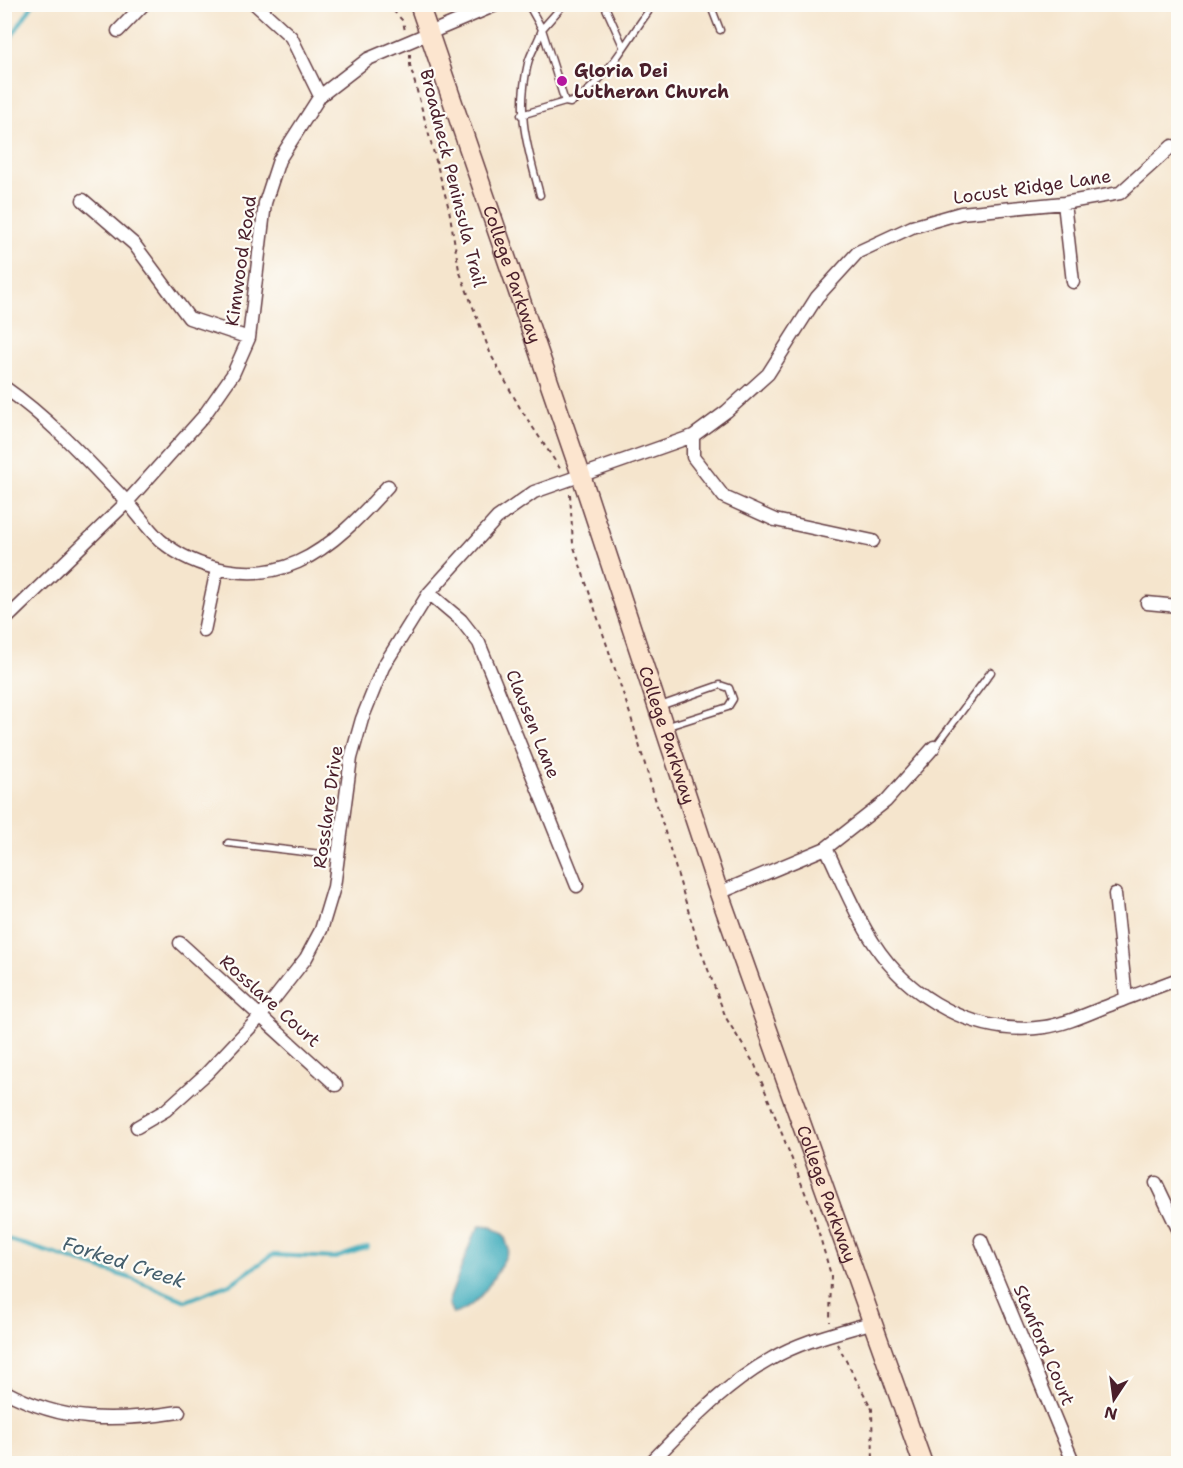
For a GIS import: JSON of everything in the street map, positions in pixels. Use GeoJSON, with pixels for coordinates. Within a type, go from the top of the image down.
{"type":"FeatureCollection","features":[{"type":"Feature","properties":{"kind":"main road","name":"College Parkway"},"geometry":{"type":"LineString","coordinates":[[419,4],[581,475],[719,892],[762,1006],[870,1323],[923,1464]]}},
{"type":"Feature","properties":{"kind":"street"},"geometry":{"type":"LineString","coordinates":[[118,31],[144,4]]}},
{"type":"Feature","properties":{"kind":"street"},"geometry":{"type":"LineString","coordinates":[[255,4],[291,38],[320,96]]}},
{"type":"Feature","properties":{"kind":"street","name":"Kimwood Road"},"geometry":{"type":"LineString","coordinates":[[6,617],[127,502],[203,417],[233,374],[249,338],[265,203],[279,160],[320,96],[368,59],[498,4]]}},
{"type":"Feature","properties":{"kind":"street","name":"Locust Ridge Lane"},"geometry":{"type":"LineString","coordinates":[[581,475],[693,436],[727,411],[768,374],[818,297],[858,252],[912,226],[961,213],[1064,203],[1120,194],[1172,146]]}},
{"type":"Feature","properties":{"kind":"street"},"geometry":{"type":"LineString","coordinates":[[83,200],[134,244],[189,318],[249,338]]}},
{"type":"Feature","properties":{"kind":"street"},"geometry":{"type":"LineString","coordinates":[[1064,203],[1073,282]]}},
{"type":"Feature","properties":{"kind":"street"},"geometry":{"type":"LineString","coordinates":[[4,387],[33,407],[127,502],[161,540],[189,559],[217,569],[261,571],[297,562],[330,542],[371,505],[387,486]]}},
{"type":"Feature","properties":{"kind":"street"},"geometry":{"type":"LineString","coordinates":[[693,436],[693,457],[724,497],[774,519],[873,542]]}},
{"type":"Feature","properties":{"kind":"street","name":"Rosslare Drive"},"geometry":{"type":"LineString","coordinates":[[137,1127],[166,1110],[206,1074],[260,1017],[300,966],[321,930],[334,887],[351,758],[362,719],[383,667],[407,625],[429,593],[468,549],[512,505],[534,492],[581,475]]}},
{"type":"Feature","properties":{"kind":"street"},"geometry":{"type":"LineString","coordinates":[[204,631],[217,569]]}},
{"type":"Feature","properties":{"kind":"street","name":"Clausen Lane"},"geometry":{"type":"LineString","coordinates":[[429,593],[461,621],[479,643],[577,886]]}},
{"type":"Feature","properties":{"kind":"street"},"geometry":{"type":"LineString","coordinates":[[1147,603],[1179,606]]}},
{"type":"Feature","properties":{"kind":"street"},"geometry":{"type":"LineString","coordinates":[[719,892],[826,848],[886,801],[934,747]]}},
{"type":"Feature","properties":{"kind":"street"},"geometry":{"type":"LineString","coordinates":[[826,848],[873,942],[891,966],[914,988],[951,1012],[979,1023],[1018,1029],[1044,1027],[1066,1022],[1179,980]]}},
{"type":"Feature","properties":{"kind":"street"},"geometry":{"type":"LineString","coordinates":[[1115,894],[1126,998]]}},
{"type":"Feature","properties":{"kind":"street","name":"Rosslare Court"},"geometry":{"type":"LineString","coordinates":[[180,943],[336,1085]]}},
{"type":"Feature","properties":{"kind":"street"},"geometry":{"type":"LineString","coordinates":[[1156,1183],[1179,1229]]}},
{"type":"Feature","properties":{"kind":"street","name":"Stanford Court"},"geometry":{"type":"LineString","coordinates":[[981,1240],[1074,1464]]}},
{"type":"Feature","properties":{"kind":"street"},"geometry":{"type":"LineString","coordinates":[[649,1464],[718,1395],[771,1358],[801,1344],[870,1323]]}},
{"type":"Feature","properties":{"kind":"street"},"geometry":{"type":"LineString","coordinates":[[4,1391],[34,1407],[74,1416],[141,1418],[179,1412]]}},
{"type":"Feature","properties":{"kind":"lane"},"geometry":{"type":"LineString","coordinates":[[528,4],[542,29],[566,102]]}},
{"type":"Feature","properties":{"kind":"lane"},"geometry":{"type":"LineString","coordinates":[[540,195],[521,115],[529,59],[539,42],[542,29],[564,4]]}},
{"type":"Feature","properties":{"kind":"lane"},"geometry":{"type":"LineString","coordinates":[[604,4],[623,46]]}},
{"type":"Feature","properties":{"kind":"lane"},"geometry":{"type":"LineString","coordinates":[[521,115],[566,102],[570,103],[588,93],[648,12],[647,4]]}},
{"type":"Feature","properties":{"kind":"lane"},"geometry":{"type":"LineString","coordinates":[[710,4],[720,30]]}},
{"type":"Feature","properties":{"kind":"lane"},"geometry":{"type":"LineString","coordinates":[[934,747],[991,672]]}},
{"type":"Feature","properties":{"kind":"lane"},"geometry":{"type":"LineString","coordinates":[[658,706],[720,685],[729,688],[733,699],[728,706],[665,728]]}},
{"type":"Feature","properties":{"kind":"lane"},"geometry":{"type":"LineString","coordinates":[[228,843],[338,856]]}},
{"type":"Feature","properties":{"kind":"path"},"geometry":{"type":"LineString","coordinates":[[387,4],[403,21]]}},
{"type":"Feature","properties":{"kind":"path","name":"Broadneck Peninsula Trail"},"geometry":{"type":"LineString","coordinates":[[410,53],[410,65],[449,209],[459,270],[491,355],[520,408],[559,465]]}},
{"type":"Feature","properties":{"kind":"path"},"geometry":{"type":"LineString","coordinates":[[570,492],[573,544],[630,714],[697,940],[726,1018],[755,1065],[813,1213],[831,1275],[830,1322]]}},
{"type":"Feature","properties":{"kind":"path"},"geometry":{"type":"LineString","coordinates":[[838,1346],[872,1409],[873,1464]]}},
{"type":"Feature","properties":{"kind":"water"},"geometry":{"type":"Polygon","coordinates":[[[480,1226],[491,1227],[504,1235],[509,1250],[487,1288],[471,1305],[453,1314],[448,1303],[473,1236],[480,1226]]]}},
{"type":"Feature","properties":{"kind":"waterway","name":"Forked Creek"},"geometry":{"type":"LineString","coordinates":[[4,48],[33,4]]}},
{"type":"Feature","properties":{"kind":"waterway","name":"Forked Creek"},"geometry":{"type":"LineString","coordinates":[[4,1238],[130,1278],[186,1301],[232,1283],[272,1255],[335,1258],[368,1247]]}},
{"type":"Feature","properties":{"kind":"place","name":"Gloria Dei Lutheran Church"},"geometry":{"type":"Point","coordinates":[562,81]}}]}
